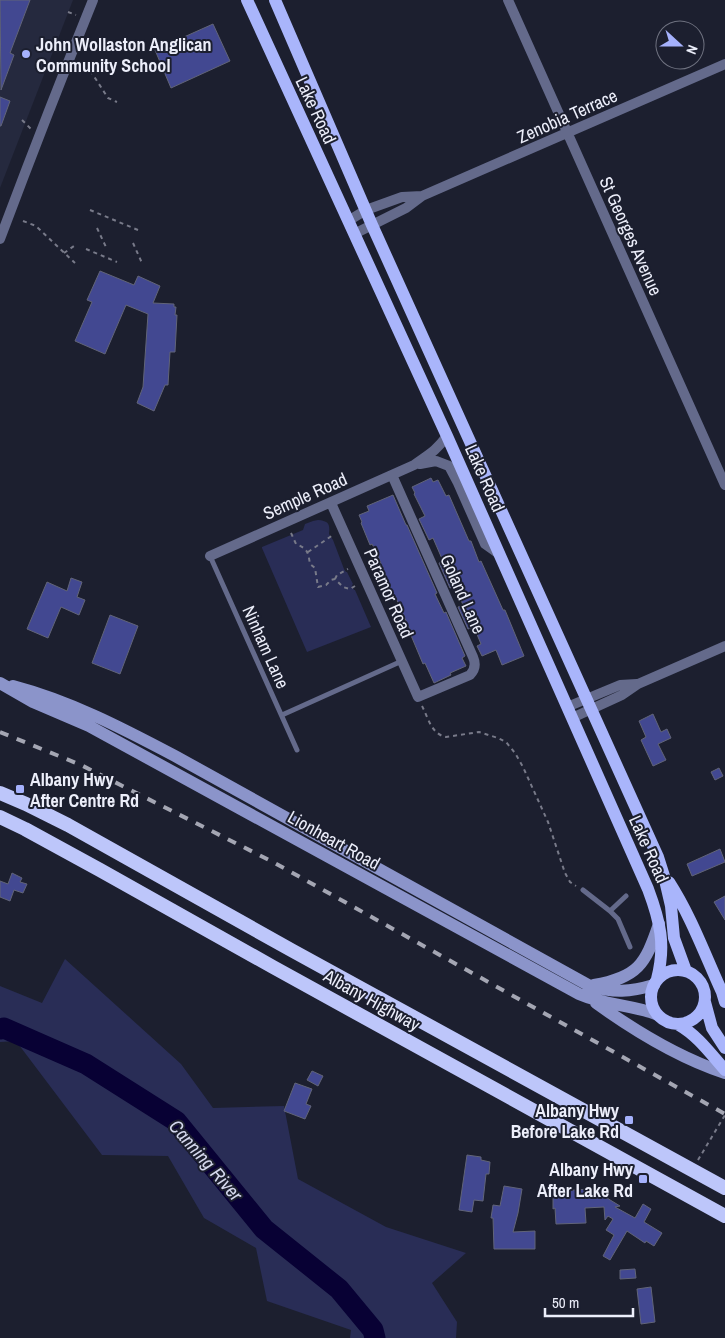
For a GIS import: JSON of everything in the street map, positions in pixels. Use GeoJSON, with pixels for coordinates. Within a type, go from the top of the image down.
{"type":"FeatureCollection","features":[{"type":"Feature","properties":{"kind":"highway","name":"Albany Highway"},"geometry":{"type":"LineString","coordinates":[[0,793],[68,825],[293,951],[722,1186]]}},
{"type":"Feature","properties":{"kind":"highway","name":"Albany Highway"},"geometry":{"type":"LineString","coordinates":[[0,818],[100,870],[725,1216]]}},
{"type":"Feature","properties":{"kind":"highway"},"geometry":{"type":"LineString","coordinates":[[283,972],[293,951]]}},
{"type":"Feature","properties":{"kind":"highway"},"geometry":{"type":"LineString","coordinates":[[707,1206],[722,1186]]}},
{"type":"Feature","properties":{"kind":"main road","name":"Lake Road"},"geometry":{"type":"LineString","coordinates":[[247,0],[447,436],[648,889],[662,940],[662,954],[656,982]]}},
{"type":"Feature","properties":{"kind":"main road","name":"Lake Road"},"geometry":{"type":"LineString","coordinates":[[275,0],[372,225],[658,857],[671,906],[674,938],[686,971]]}},
{"type":"Feature","properties":{"kind":"main road","name":"Lionheart Road"},"geometry":{"type":"LineString","coordinates":[[0,683],[39,693],[111,722],[590,986],[619,992],[633,990],[656,982]]}},
{"type":"Feature","properties":{"kind":"main road","name":"Lionheart Road"},"geometry":{"type":"LineString","coordinates":[[0,683],[33,702],[89,726],[592,1000],[645,1010],[656,1014]]}},
{"type":"Feature","properties":{"kind":"main road"},"geometry":{"type":"LineString","coordinates":[[664,876],[679,897],[725,1002]]}},
{"type":"Feature","properties":{"kind":"main road"},"geometry":{"type":"LineString","coordinates":[[590,986],[610,982],[635,970],[649,952],[659,924]]}},
{"type":"Feature","properties":{"kind":"main road"},"geometry":{"type":"LineString","coordinates":[[670,971],[686,971],[693,974],[704,986],[706,994],[705,1002],[698,1016],[686,1024],[679,1025],[670,1024],[663,1020],[656,1014],[651,1000],[651,992],[656,982],[670,971]]}},
{"type":"Feature","properties":{"kind":"main road"},"geometry":{"type":"LineString","coordinates":[[592,1000],[622,1022],[689,1060],[725,1072]]}},
{"type":"Feature","properties":{"kind":"main road"},"geometry":{"type":"LineString","coordinates":[[705,1002],[712,1028],[725,1048]]}},
{"type":"Feature","properties":{"kind":"main road"},"geometry":{"type":"LineString","coordinates":[[679,1025],[690,1031],[701,1041],[725,1072]]}},
{"type":"Feature","properties":{"kind":"street"},"geometry":{"type":"LineString","coordinates":[[0,239],[93,0]]}},
{"type":"Feature","properties":{"kind":"street","name":"St Georges Avenue"},"geometry":{"type":"LineString","coordinates":[[508,0],[725,485]]}},
{"type":"Feature","properties":{"kind":"street","name":"Zenobia Terrace"},"geometry":{"type":"LineString","coordinates":[[354,234],[406,208],[422,196],[725,64]]}},
{"type":"Feature","properties":{"kind":"street","name":"Zenobia Terrace"},"geometry":{"type":"LineString","coordinates":[[348,221],[366,210],[402,196],[422,196]]}},
{"type":"Feature","properties":{"kind":"street","name":"Semple Road"},"geometry":{"type":"LineString","coordinates":[[210,556],[414,465],[439,447],[447,436]]}},
{"type":"Feature","properties":{"kind":"street","name":"Semple Road"},"geometry":{"type":"LineString","coordinates":[[414,465],[436,461],[449,466],[486,544],[499,554]]}},
{"type":"Feature","properties":{"kind":"street","name":"Goland Lane"},"geometry":{"type":"LineString","coordinates":[[392,475],[475,662],[474,670],[470,675],[418,697]]}},
{"type":"Feature","properties":{"kind":"street","name":"Paramor Road"},"geometry":{"type":"LineString","coordinates":[[331,503],[418,697]]}},
{"type":"Feature","properties":{"kind":"street"},"geometry":{"type":"LineString","coordinates":[[570,712],[589,704],[620,685],[638,684],[725,646]]}},
{"type":"Feature","properties":{"kind":"lane","name":"Ninham Lane"},"geometry":{"type":"LineString","coordinates":[[210,556],[297,750]]}},
{"type":"Feature","properties":{"kind":"lane"},"geometry":{"type":"LineString","coordinates":[[282,715],[402,661]]}},
{"type":"Feature","properties":{"kind":"lane"},"geometry":{"type":"LineString","coordinates":[[583,890],[618,919],[630,947]]}},
{"type":"Feature","properties":{"kind":"lane"},"geometry":{"type":"LineString","coordinates":[[610,911],[626,896]]}},
{"type":"Feature","properties":{"kind":"path"},"geometry":{"type":"LineString","coordinates":[[68,12],[78,16]]}},
{"type":"Feature","properties":{"kind":"path"},"geometry":{"type":"LineString","coordinates":[[86,64],[108,98],[117,102]]}},
{"type":"Feature","properties":{"kind":"path"},"geometry":{"type":"LineString","coordinates":[[22,120],[33,131]]}},
{"type":"Feature","properties":{"kind":"path"},"geometry":{"type":"LineString","coordinates":[[90,210],[138,230]]}},
{"type":"Feature","properties":{"kind":"path"},"geometry":{"type":"LineString","coordinates":[[23,221],[36,226],[75,263]]}},
{"type":"Feature","properties":{"kind":"path"},"geometry":{"type":"LineString","coordinates":[[97,228],[106,247]]}},
{"type":"Feature","properties":{"kind":"path"},"geometry":{"type":"LineString","coordinates":[[133,243],[142,263]]}},
{"type":"Feature","properties":{"kind":"path"},"geometry":{"type":"LineString","coordinates":[[64,253],[74,246]]}},
{"type":"Feature","properties":{"kind":"path"},"geometry":{"type":"LineString","coordinates":[[86,249],[117,262]]}},
{"type":"Feature","properties":{"kind":"path"},"geometry":{"type":"LineString","coordinates":[[291,533],[296,544],[304,547],[308,552],[310,564],[315,568],[318,586],[326,585],[335,579],[337,575],[348,569]]}},
{"type":"Feature","properties":{"kind":"path"},"geometry":{"type":"LineString","coordinates":[[308,552],[332,535]]}},
{"type":"Feature","properties":{"kind":"path"},"geometry":{"type":"LineString","coordinates":[[335,579],[343,587],[350,589],[355,586]]}},
{"type":"Feature","properties":{"kind":"path"},"geometry":{"type":"LineString","coordinates":[[418,697],[434,730],[442,736],[480,732],[506,742],[522,767],[548,822],[565,873],[570,882],[583,890]]}},
{"type":"Feature","properties":{"kind":"path"},"geometry":{"type":"LineString","coordinates":[[698,1160],[725,1115]]}},
{"type":"Feature","properties":{"kind":"shaded area","name":"John Wollaston Anglican Community School"},"geometry":{"type":"Polygon","coordinates":[[[0,0],[73,0],[0,188],[0,0]]]}},
{"type":"Feature","properties":{"kind":"shaded area"},"geometry":{"type":"Polygon","coordinates":[[[318,520],[328,524],[329,534],[371,627],[307,652],[262,547],[303,530],[305,524],[318,520]]]}},
{"type":"Feature","properties":{"kind":"shaded area"},"geometry":{"type":"Polygon","coordinates":[[[65,959],[181,1064],[213,1108],[284,1106],[298,1179],[386,1227],[466,1253],[432,1283],[457,1322],[456,1338],[350,1338],[351,1330],[267,1301],[256,1248],[204,1218],[168,1156],[102,1155],[16,1041],[0,1042],[0,986],[42,1003],[65,959]]]}},
{"type":"Feature","properties":{"kind":"building"},"geometry":{"type":"Polygon","coordinates":[[[0,0],[30,0],[10,53],[14,55],[1,90],[0,0]]]}},
{"type":"Feature","properties":{"kind":"building"},"geometry":{"type":"Polygon","coordinates":[[[213,24],[230,61],[171,88],[155,50],[213,24]]]}},
{"type":"Feature","properties":{"kind":"building"},"geometry":{"type":"Polygon","coordinates":[[[0,97],[10,101],[1,126],[0,126],[0,97]]]}},
{"type":"Feature","properties":{"kind":"building"},"geometry":{"type":"Polygon","coordinates":[[[100,271],[134,285],[138,276],[160,286],[153,303],[174,304],[174,307],[176,307],[175,352],[170,352],[168,385],[165,385],[154,411],[137,403],[143,387],[148,314],[126,305],[105,354],[75,341],[92,302],[87,300],[100,271]]]}},
{"type":"Feature","properties":{"kind":"building"},"geometry":{"type":"Polygon","coordinates":[[[431,478],[433,482],[438,480],[446,496],[449,495],[479,562],[481,561],[503,610],[505,610],[524,656],[502,665],[496,650],[482,656],[477,646],[481,644],[474,627],[468,629],[458,607],[463,605],[455,586],[450,588],[439,563],[443,561],[433,538],[429,540],[419,519],[425,516],[412,487],[431,478]]]}},
{"type":"Feature","properties":{"kind":"building"},"geometry":{"type":"Polygon","coordinates":[[[393,495],[437,593],[435,594],[444,613],[446,612],[465,656],[462,658],[466,666],[434,683],[425,663],[423,664],[395,596],[392,598],[388,587],[390,586],[376,551],[372,544],[370,545],[359,515],[369,511],[367,506],[393,495]]]}},
{"type":"Feature","properties":{"kind":"building"},"geometry":{"type":"Polygon","coordinates":[[[71,578],[82,582],[77,597],[85,600],[79,615],[61,607],[48,638],[27,629],[47,582],[67,591],[71,578]]]}},
{"type":"Feature","properties":{"kind":"building"},"geometry":{"type":"Polygon","coordinates":[[[110,615],[138,626],[120,674],[92,663],[110,615]]]}},
{"type":"Feature","properties":{"kind":"building"},"geometry":{"type":"Polygon","coordinates":[[[653,714],[661,732],[667,729],[671,738],[658,744],[666,760],[653,766],[641,740],[646,737],[639,721],[653,714]]]}},
{"type":"Feature","properties":{"kind":"building"},"geometry":{"type":"Polygon","coordinates":[[[719,768],[723,776],[715,780],[711,772],[719,768]]]}},
{"type":"Feature","properties":{"kind":"building"},"geometry":{"type":"Polygon","coordinates":[[[720,849],[725,862],[692,876],[687,864],[720,849]]]}},
{"type":"Feature","properties":{"kind":"building"},"geometry":{"type":"Polygon","coordinates":[[[12,873],[22,878],[20,882],[27,884],[23,893],[14,890],[10,901],[0,897],[0,881],[8,884],[12,873]]]}},
{"type":"Feature","properties":{"kind":"building"},"geometry":{"type":"Polygon","coordinates":[[[725,896],[725,920],[714,902],[725,896]]]}},
{"type":"Feature","properties":{"kind":"building"},"geometry":{"type":"Polygon","coordinates":[[[312,1071],[323,1076],[318,1086],[307,1080],[312,1071]]]}},
{"type":"Feature","properties":{"kind":"building"},"geometry":{"type":"Polygon","coordinates":[[[295,1083],[312,1089],[306,1104],[311,1106],[305,1119],[284,1111],[295,1083]]]}},
{"type":"Feature","properties":{"kind":"building"},"geometry":{"type":"Polygon","coordinates":[[[467,1155],[481,1157],[481,1160],[490,1162],[489,1174],[486,1174],[483,1201],[474,1200],[472,1212],[459,1210],[467,1155]]]}},
{"type":"Feature","properties":{"kind":"building"},"geometry":{"type":"Polygon","coordinates":[[[504,1186],[522,1189],[513,1232],[535,1231],[535,1249],[494,1249],[493,1218],[491,1218],[493,1205],[500,1206],[504,1186]]]}},
{"type":"Feature","properties":{"kind":"building"},"geometry":{"type":"Polygon","coordinates":[[[601,1186],[602,1195],[620,1206],[615,1207],[635,1218],[643,1204],[651,1209],[644,1222],[662,1233],[654,1246],[646,1241],[645,1243],[627,1231],[610,1260],[603,1256],[614,1235],[606,1230],[613,1219],[608,1216],[605,1220],[604,1207],[585,1208],[586,1223],[556,1224],[555,1208],[553,1209],[553,1191],[589,1189],[589,1187],[601,1186]]]}},
{"type":"Feature","properties":{"kind":"building"},"geometry":{"type":"Polygon","coordinates":[[[635,1269],[636,1278],[620,1279],[620,1270],[635,1269]]]}},
{"type":"Feature","properties":{"kind":"building"},"geometry":{"type":"Polygon","coordinates":[[[651,1287],[655,1322],[641,1324],[637,1289],[651,1287]]]}},
{"type":"Feature","properties":{"kind":"waterway","name":"Canning River"},"geometry":{"type":"LineString","coordinates":[[0,1029],[4,1028],[86,1064],[176,1121],[264,1229],[339,1289],[373,1330],[375,1338]]}},
{"type":"Feature","properties":{"kind":"railway"},"geometry":{"type":"LineString","coordinates":[[0,732],[81,765],[273,862],[725,1114]]}},
{"type":"Feature","properties":{"kind":"place","name":"John Wollaston Anglican Community School"},"geometry":{"type":"Point","coordinates":[26,54]}},
{"type":"Feature","properties":{"kind":"place","name":"Albany Hwy After Centre Rd"},"geometry":{"type":"Point","coordinates":[20,789]}},
{"type":"Feature","properties":{"kind":"place","name":"Albany Hwy Before Lake Rd"},"geometry":{"type":"Point","coordinates":[629,1120]}},
{"type":"Feature","properties":{"kind":"place","name":"Albany Hwy After Lake Rd"},"geometry":{"type":"Point","coordinates":[643,1179]}}]}
